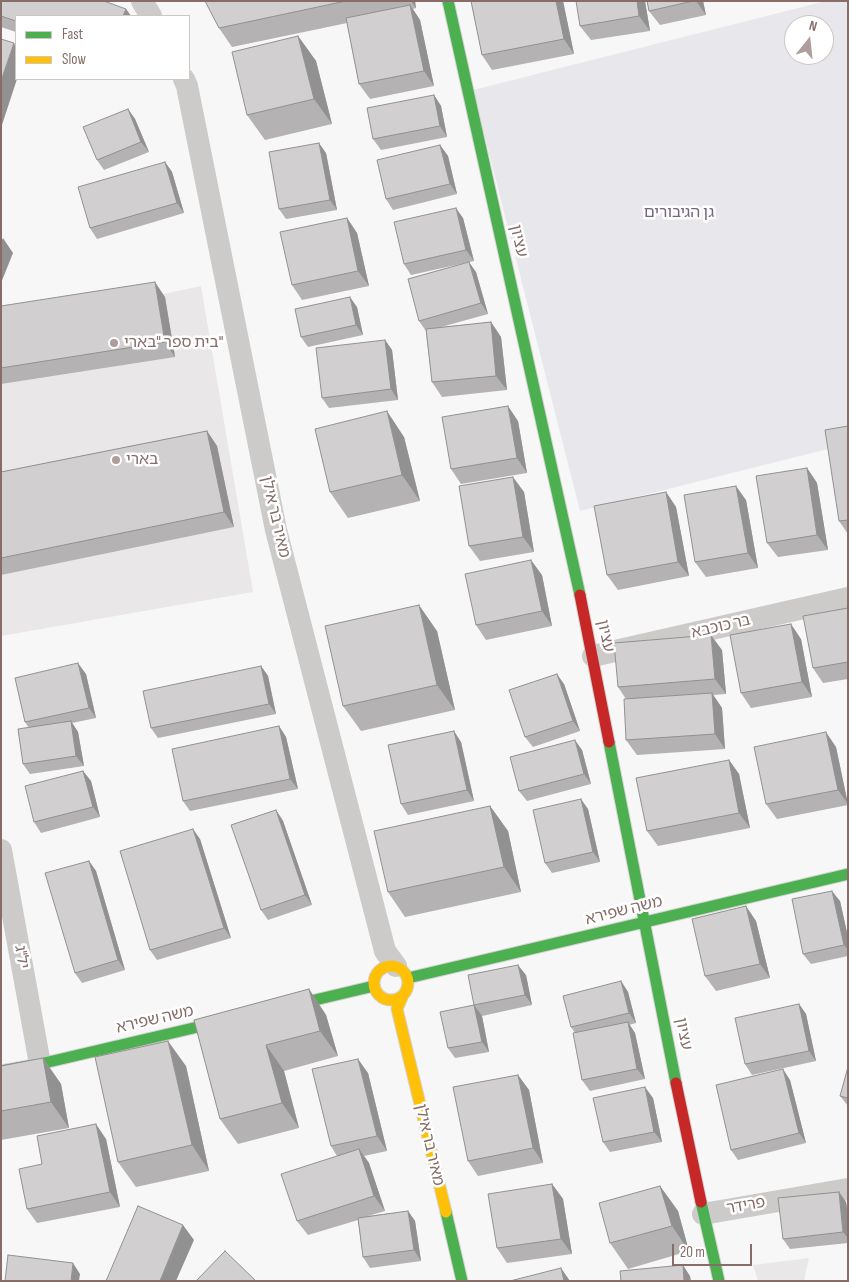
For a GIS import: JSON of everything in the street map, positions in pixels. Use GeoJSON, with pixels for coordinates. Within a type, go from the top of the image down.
{"type":"FeatureCollection","features":[{"type":"Feature","properties":{"kind":"street"},"geometry":{"type":"LineString","coordinates":[[142,1],[150,15]]}},
{"type":"Feature","properties":{"kind":"street","name":"עציון"},"geometry":{"type":"LineString","coordinates":[[448,1],[593,656],[702,1214],[719,1281]]}},
{"type":"Feature","properties":{"kind":"street","name":"מאיר בר אילן"},"geometry":{"type":"LineString","coordinates":[[184,80],[276,530],[388,970]]}},
{"type":"Feature","properties":{"kind":"street","name":"בר כוכבא"},"geometry":{"type":"LineString","coordinates":[[593,656],[848,598]]}},
{"type":"Feature","properties":{"kind":"street","name":"יל\"ג"},"geometry":{"type":"LineString","coordinates":[[1,850],[40,1064]]}},
{"type":"Feature","properties":{"kind":"street","name":"משה שפירא"},"geometry":{"type":"LineString","coordinates":[[269,1011],[388,970],[644,923],[848,874]]}},
{"type":"Feature","properties":{"kind":"street"},"geometry":{"type":"LineString","coordinates":[[388,970],[408,984],[403,994],[397,1009],[376,992],[388,970]]}},
{"type":"Feature","properties":{"kind":"street"},"geometry":{"type":"LineString","coordinates":[[384,998],[394,999],[403,994]]}},
{"type":"Feature","properties":{"kind":"street","name":"מאיר בר אילן"},"geometry":{"type":"LineString","coordinates":[[397,1009],[462,1281]]}},
{"type":"Feature","properties":{"kind":"street","name":"משה שפירא"},"geometry":{"type":"LineString","coordinates":[[1,1071],[40,1064],[240,1017]]}},
{"type":"Feature","properties":{"kind":"street","name":"פרידר"},"geometry":{"type":"LineString","coordinates":[[702,1214],[848,1188]]}},
{"type":"Feature","properties":{"kind":"shaded area","name":"בארי"},"geometry":{"type":"Polygon","coordinates":[[[201,286],[253,592],[1,636],[1,329],[201,286]]]}},
{"type":"Feature","properties":{"kind":"shaded area"},"geometry":{"type":"Polygon","coordinates":[[[809,1258],[804,1281],[758,1281],[753,1265],[809,1258]]]}},
{"type":"Feature","properties":{"kind":"green space","name":"גן הגיבורים"},"geometry":{"type":"Polygon","coordinates":[[[826,1],[848,1],[848,444],[580,511],[473,90],[826,1]]]}},
{"type":"Feature","properties":{"kind":"building"},"geometry":{"type":"Polygon","coordinates":[[[1,1],[104,1],[126,9],[123,15],[15,15],[15,21],[1,16],[1,1]]]}},
{"type":"Feature","properties":{"kind":"building"},"geometry":{"type":"Polygon","coordinates":[[[205,1],[346,1],[219,28],[205,1]]]}},
{"type":"Feature","properties":{"kind":"building"},"geometry":{"type":"Polygon","coordinates":[[[471,1],[556,1],[564,39],[482,55],[471,1]]]}},
{"type":"Feature","properties":{"kind":"building"},"geometry":{"type":"Polygon","coordinates":[[[576,1],[637,1],[639,16],[580,26],[576,1]]]}},
{"type":"Feature","properties":{"kind":"building"},"geometry":{"type":"Polygon","coordinates":[[[647,1],[693,1],[649,11],[647,1]]]}},
{"type":"Feature","properties":{"kind":"building"},"geometry":{"type":"Polygon","coordinates":[[[410,5],[424,71],[359,84],[346,18],[410,5]]]}},
{"type":"Feature","properties":{"kind":"building"},"geometry":{"type":"Polygon","coordinates":[[[298,36],[314,99],[247,115],[232,52],[298,36]]]}},
{"type":"Feature","properties":{"kind":"building"},"geometry":{"type":"Polygon","coordinates":[[[1,39],[14,43],[1,81],[1,39]]]}},
{"type":"Feature","properties":{"kind":"building"},"geometry":{"type":"Polygon","coordinates":[[[434,95],[440,126],[373,139],[367,108],[434,95]]]}},
{"type":"Feature","properties":{"kind":"building"},"geometry":{"type":"Polygon","coordinates":[[[128,109],[141,142],[97,160],[83,127],[128,109]]]}},
{"type":"Feature","properties":{"kind":"building"},"geometry":{"type":"Polygon","coordinates":[[[319,143],[330,200],[279,209],[269,152],[319,143]]]}},
{"type":"Feature","properties":{"kind":"building"},"geometry":{"type":"Polygon","coordinates":[[[440,145],[450,184],[386,199],[377,160],[440,145]]]}},
{"type":"Feature","properties":{"kind":"building"},"geometry":{"type":"Polygon","coordinates":[[[165,162],[177,203],[90,228],[78,187],[165,162]]]}},
{"type":"Feature","properties":{"kind":"building"},"geometry":{"type":"Polygon","coordinates":[[[456,208],[466,250],[404,264],[394,222],[456,208]]]}},
{"type":"Feature","properties":{"kind":"building"},"geometry":{"type":"Polygon","coordinates":[[[347,218],[358,271],[292,285],[280,232],[347,218]]]}},
{"type":"Feature","properties":{"kind":"building"},"geometry":{"type":"Polygon","coordinates":[[[469,262],[481,303],[419,321],[408,279],[469,262]]]}},
{"type":"Feature","properties":{"kind":"building"},"geometry":{"type":"Polygon","coordinates":[[[155,282],[165,342],[1,368],[1,306],[155,282]]]}},
{"type":"Feature","properties":{"kind":"building"},"geometry":{"type":"Polygon","coordinates":[[[350,297],[356,325],[301,337],[295,309],[350,297]]]}},
{"type":"Feature","properties":{"kind":"building"},"geometry":{"type":"Polygon","coordinates":[[[491,322],[496,376],[432,382],[426,329],[491,322]]]}},
{"type":"Feature","properties":{"kind":"building"},"geometry":{"type":"Polygon","coordinates":[[[385,340],[391,389],[322,398],[316,348],[385,340]]]}},
{"type":"Feature","properties":{"kind":"building"},"geometry":{"type":"Polygon","coordinates":[[[508,406],[517,458],[451,469],[442,417],[508,406]]]}},
{"type":"Feature","properties":{"kind":"building"},"geometry":{"type":"Polygon","coordinates":[[[387,411],[402,475],[330,492],[315,429],[387,411]]]}},
{"type":"Feature","properties":{"kind":"building"},"geometry":{"type":"Polygon","coordinates":[[[848,426],[848,520],[839,521],[825,430],[848,426]]]}},
{"type":"Feature","properties":{"kind":"building"},"geometry":{"type":"Polygon","coordinates":[[[207,431],[224,512],[1,558],[1,472],[207,431]]]}},
{"type":"Feature","properties":{"kind":"building"},"geometry":{"type":"Polygon","coordinates":[[[807,468],[817,535],[767,543],[756,476],[807,468]]]}},
{"type":"Feature","properties":{"kind":"building"},"geometry":{"type":"Polygon","coordinates":[[[513,477],[523,537],[469,546],[459,486],[513,477]]]}},
{"type":"Feature","properties":{"kind":"building"},"geometry":{"type":"Polygon","coordinates":[[[736,486],[748,553],[695,562],[684,495],[736,486]]]}},
{"type":"Feature","properties":{"kind":"building"},"geometry":{"type":"Polygon","coordinates":[[[666,492],[678,562],[607,575],[594,506],[666,492]]]}},
{"type":"Feature","properties":{"kind":"building"},"geometry":{"type":"Polygon","coordinates":[[[531,560],[542,611],[476,625],[465,574],[531,560]]]}},
{"type":"Feature","properties":{"kind":"building"},"geometry":{"type":"Polygon","coordinates":[[[419,605],[437,685],[343,706],[325,626],[419,605]]]}},
{"type":"Feature","properties":{"kind":"building"},"geometry":{"type":"Polygon","coordinates":[[[848,608],[848,662],[813,668],[803,616],[848,608]]]}},
{"type":"Feature","properties":{"kind":"building"},"geometry":{"type":"Polygon","coordinates":[[[791,624],[802,682],[741,693],[730,635],[791,624]]]}},
{"type":"Feature","properties":{"kind":"building"},"geometry":{"type":"Polygon","coordinates":[[[711,635],[715,679],[618,687],[614,643],[711,635]]]}},
{"type":"Feature","properties":{"kind":"building"},"geometry":{"type":"Polygon","coordinates":[[[78,663],[89,708],[25,722],[15,678],[78,663]]]}},
{"type":"Feature","properties":{"kind":"building"},"geometry":{"type":"Polygon","coordinates":[[[261,666],[269,704],[151,728],[143,691],[261,666]]]}},
{"type":"Feature","properties":{"kind":"building"},"geometry":{"type":"Polygon","coordinates":[[[557,674],[573,721],[525,737],[509,690],[557,674]]]}},
{"type":"Feature","properties":{"kind":"building"},"geometry":{"type":"Polygon","coordinates":[[[712,693],[715,734],[626,740],[624,699],[712,693]]]}},
{"type":"Feature","properties":{"kind":"building"},"geometry":{"type":"Polygon","coordinates":[[[71,721],[76,756],[23,764],[18,729],[71,721]]]}},
{"type":"Feature","properties":{"kind":"building"},"geometry":{"type":"Polygon","coordinates":[[[279,726],[290,779],[183,801],[172,749],[279,726]]]}},
{"type":"Feature","properties":{"kind":"building"},"geometry":{"type":"Polygon","coordinates":[[[454,731],[467,790],[401,804],[388,745],[454,731]]]}},
{"type":"Feature","properties":{"kind":"building"},"geometry":{"type":"Polygon","coordinates":[[[826,732],[838,790],[766,804],[754,747],[826,732]]]}},
{"type":"Feature","properties":{"kind":"building"},"geometry":{"type":"Polygon","coordinates":[[[575,740],[584,774],[519,791],[510,757],[575,740]]]}},
{"type":"Feature","properties":{"kind":"building"},"geometry":{"type":"Polygon","coordinates":[[[729,760],[739,813],[647,831],[636,778],[729,760]]]}},
{"type":"Feature","properties":{"kind":"building"},"geometry":{"type":"Polygon","coordinates":[[[83,771],[93,807],[34,822],[25,786],[83,771]]]}},
{"type":"Feature","properties":{"kind":"building"},"geometry":{"type":"Polygon","coordinates":[[[581,799],[593,852],[545,863],[533,810],[581,799]]]}},
{"type":"Feature","properties":{"kind":"building"},"geometry":{"type":"Polygon","coordinates":[[[490,806],[504,867],[388,892],[374,831],[490,806]]]}},
{"type":"Feature","properties":{"kind":"building"},"geometry":{"type":"Polygon","coordinates":[[[276,810],[305,895],[261,910],[231,825],[276,810]]]}},
{"type":"Feature","properties":{"kind":"building"},"geometry":{"type":"Polygon","coordinates":[[[193,829],[224,928],[150,950],[120,851],[193,829]]]}},
{"type":"Feature","properties":{"kind":"building"},"geometry":{"type":"Polygon","coordinates":[[[89,861],[118,960],[75,973],[45,873],[89,861]]]}},
{"type":"Feature","properties":{"kind":"building"},"geometry":{"type":"Polygon","coordinates":[[[832,891],[844,945],[803,954],[792,899],[832,891]]]}},
{"type":"Feature","properties":{"kind":"building"},"geometry":{"type":"Polygon","coordinates":[[[746,906],[760,964],[705,976],[692,919],[746,906]]]}},
{"type":"Feature","properties":{"kind":"building"},"geometry":{"type":"Polygon","coordinates":[[[518,965],[525,995],[474,1005],[468,975],[518,965]]]}},
{"type":"Feature","properties":{"kind":"building"},"geometry":{"type":"Polygon","coordinates":[[[621,981],[629,1013],[571,1027],[563,996],[621,981]]]}},
{"type":"Feature","properties":{"kind":"building"},"geometry":{"type":"Polygon","coordinates":[[[309,989],[320,1031],[266,1045],[282,1103],[220,1119],[194,1020],[309,989]]]}},
{"type":"Feature","properties":{"kind":"building"},"geometry":{"type":"Polygon","coordinates":[[[799,1004],[809,1051],[745,1064],[735,1018],[799,1004]]]}},
{"type":"Feature","properties":{"kind":"building"},"geometry":{"type":"Polygon","coordinates":[[[474,1005],[482,1042],[448,1048],[440,1012],[474,1005]]]}},
{"type":"Feature","properties":{"kind":"building"},"geometry":{"type":"Polygon","coordinates":[[[628,1022],[637,1069],[582,1080],[573,1033],[628,1022]]]}},
{"type":"Feature","properties":{"kind":"building"},"geometry":{"type":"Polygon","coordinates":[[[168,1041],[192,1145],[118,1162],[95,1057],[168,1041]]]}},
{"type":"Feature","properties":{"kind":"building"},"geometry":{"type":"Polygon","coordinates":[[[43,1058],[51,1102],[1,1111],[1,1066],[43,1058]]]}},
{"type":"Feature","properties":{"kind":"building"},"geometry":{"type":"Polygon","coordinates":[[[358,1059],[377,1136],[331,1146],[312,1069],[358,1059]]]}},
{"type":"Feature","properties":{"kind":"building"},"geometry":{"type":"Polygon","coordinates":[[[848,1067],[848,1098],[840,1096],[848,1067]]]}},
{"type":"Feature","properties":{"kind":"building"},"geometry":{"type":"Polygon","coordinates":[[[783,1069],[799,1133],[731,1150],[716,1085],[783,1069]]]}},
{"type":"Feature","properties":{"kind":"building"},"geometry":{"type":"Polygon","coordinates":[[[518,1075],[533,1148],[468,1161],[453,1087],[518,1075]]]}},
{"type":"Feature","properties":{"kind":"building"},"geometry":{"type":"Polygon","coordinates":[[[645,1087],[654,1132],[603,1142],[593,1098],[645,1087]]]}},
{"type":"Feature","properties":{"kind":"building"},"geometry":{"type":"Polygon","coordinates":[[[96,1124],[110,1192],[27,1209],[19,1169],[42,1164],[37,1136],[96,1124]]]}},
{"type":"Feature","properties":{"kind":"building"},"geometry":{"type":"Polygon","coordinates":[[[359,1149],[374,1196],[297,1221],[281,1174],[359,1149]]]}},
{"type":"Feature","properties":{"kind":"building"},"geometry":{"type":"Polygon","coordinates":[[[552,1184],[561,1239],[497,1248],[488,1194],[552,1184]]]}},
{"type":"Feature","properties":{"kind":"building"},"geometry":{"type":"Polygon","coordinates":[[[660,1186],[672,1226],[610,1243],[599,1203],[660,1186]]]}},
{"type":"Feature","properties":{"kind":"building"},"geometry":{"type":"Polygon","coordinates":[[[839,1192],[843,1232],[783,1239],[778,1198],[839,1192]]]}},
{"type":"Feature","properties":{"kind":"building"},"geometry":{"type":"Polygon","coordinates":[[[138,1206],[183,1225],[160,1281],[106,1281],[138,1206]]]}},
{"type":"Feature","properties":{"kind":"building"},"geometry":{"type":"Polygon","coordinates":[[[408,1211],[414,1250],[363,1257],[358,1218],[408,1211]]]}},
{"type":"Feature","properties":{"kind":"building"},"geometry":{"type":"Polygon","coordinates":[[[225,1251],[256,1281],[196,1281],[225,1251]]]}},
{"type":"Feature","properties":{"kind":"building"},"geometry":{"type":"Polygon","coordinates":[[[8,1255],[73,1263],[71,1281],[5,1281],[8,1255]]]}},
{"type":"Feature","properties":{"kind":"building"},"geometry":{"type":"Polygon","coordinates":[[[683,1265],[684,1281],[621,1281],[620,1271],[683,1265]]]}},
{"type":"Feature","properties":{"kind":"building"},"geometry":{"type":"Polygon","coordinates":[[[561,1268],[564,1281],[510,1281],[561,1268]]]}},
{"type":"Feature","properties":{"kind":"traffic: fast"},"geometry":{"type":"LineString","coordinates":[[448,1],[580,595]]}},
{"type":"Feature","properties":{"kind":"traffic: fast"},"geometry":{"type":"LineString","coordinates":[[609,742],[676,1083]]}},
{"type":"Feature","properties":{"kind":"traffic: fast"},"geometry":{"type":"LineString","coordinates":[[408,978],[848,874]]}},
{"type":"Feature","properties":{"kind":"traffic: fast"},"geometry":{"type":"LineString","coordinates":[[281,1008],[374,986]]}},
{"type":"Feature","properties":{"kind":"traffic: fast"},"geometry":{"type":"LineString","coordinates":[[1,1071],[40,1064],[232,1019]]}},
{"type":"Feature","properties":{"kind":"traffic: fast"},"geometry":{"type":"LineString","coordinates":[[701,1202],[719,1281]]}},
{"type":"Feature","properties":{"kind":"traffic: fast"},"geometry":{"type":"LineString","coordinates":[[446,1212],[462,1281]]}},
{"type":"Feature","properties":{"kind":"traffic: slow"},"geometry":{"type":"LineString","coordinates":[[391,966],[403,971],[408,983],[403,995],[391,1000],[379,995],[374,983],[379,971],[391,966]]}},
{"type":"Feature","properties":{"kind":"traffic: slow"},"geometry":{"type":"LineString","coordinates":[[403,995],[397,1009],[446,1212]]}},
{"type":"Feature","properties":{"kind":"traffic: jam"},"geometry":{"type":"LineString","coordinates":[[580,595],[609,742]]}},
{"type":"Feature","properties":{"kind":"traffic: jam"},"geometry":{"type":"LineString","coordinates":[[676,1083],[701,1202]]}},
{"type":"Feature","properties":{"kind":"place","name":"בית ספר \"בארי\""},"geometry":{"type":"Point","coordinates":[114,343]}},
{"type":"Feature","properties":{"kind":"place","name":"בארי"},"geometry":{"type":"Point","coordinates":[116,460]}}]}
